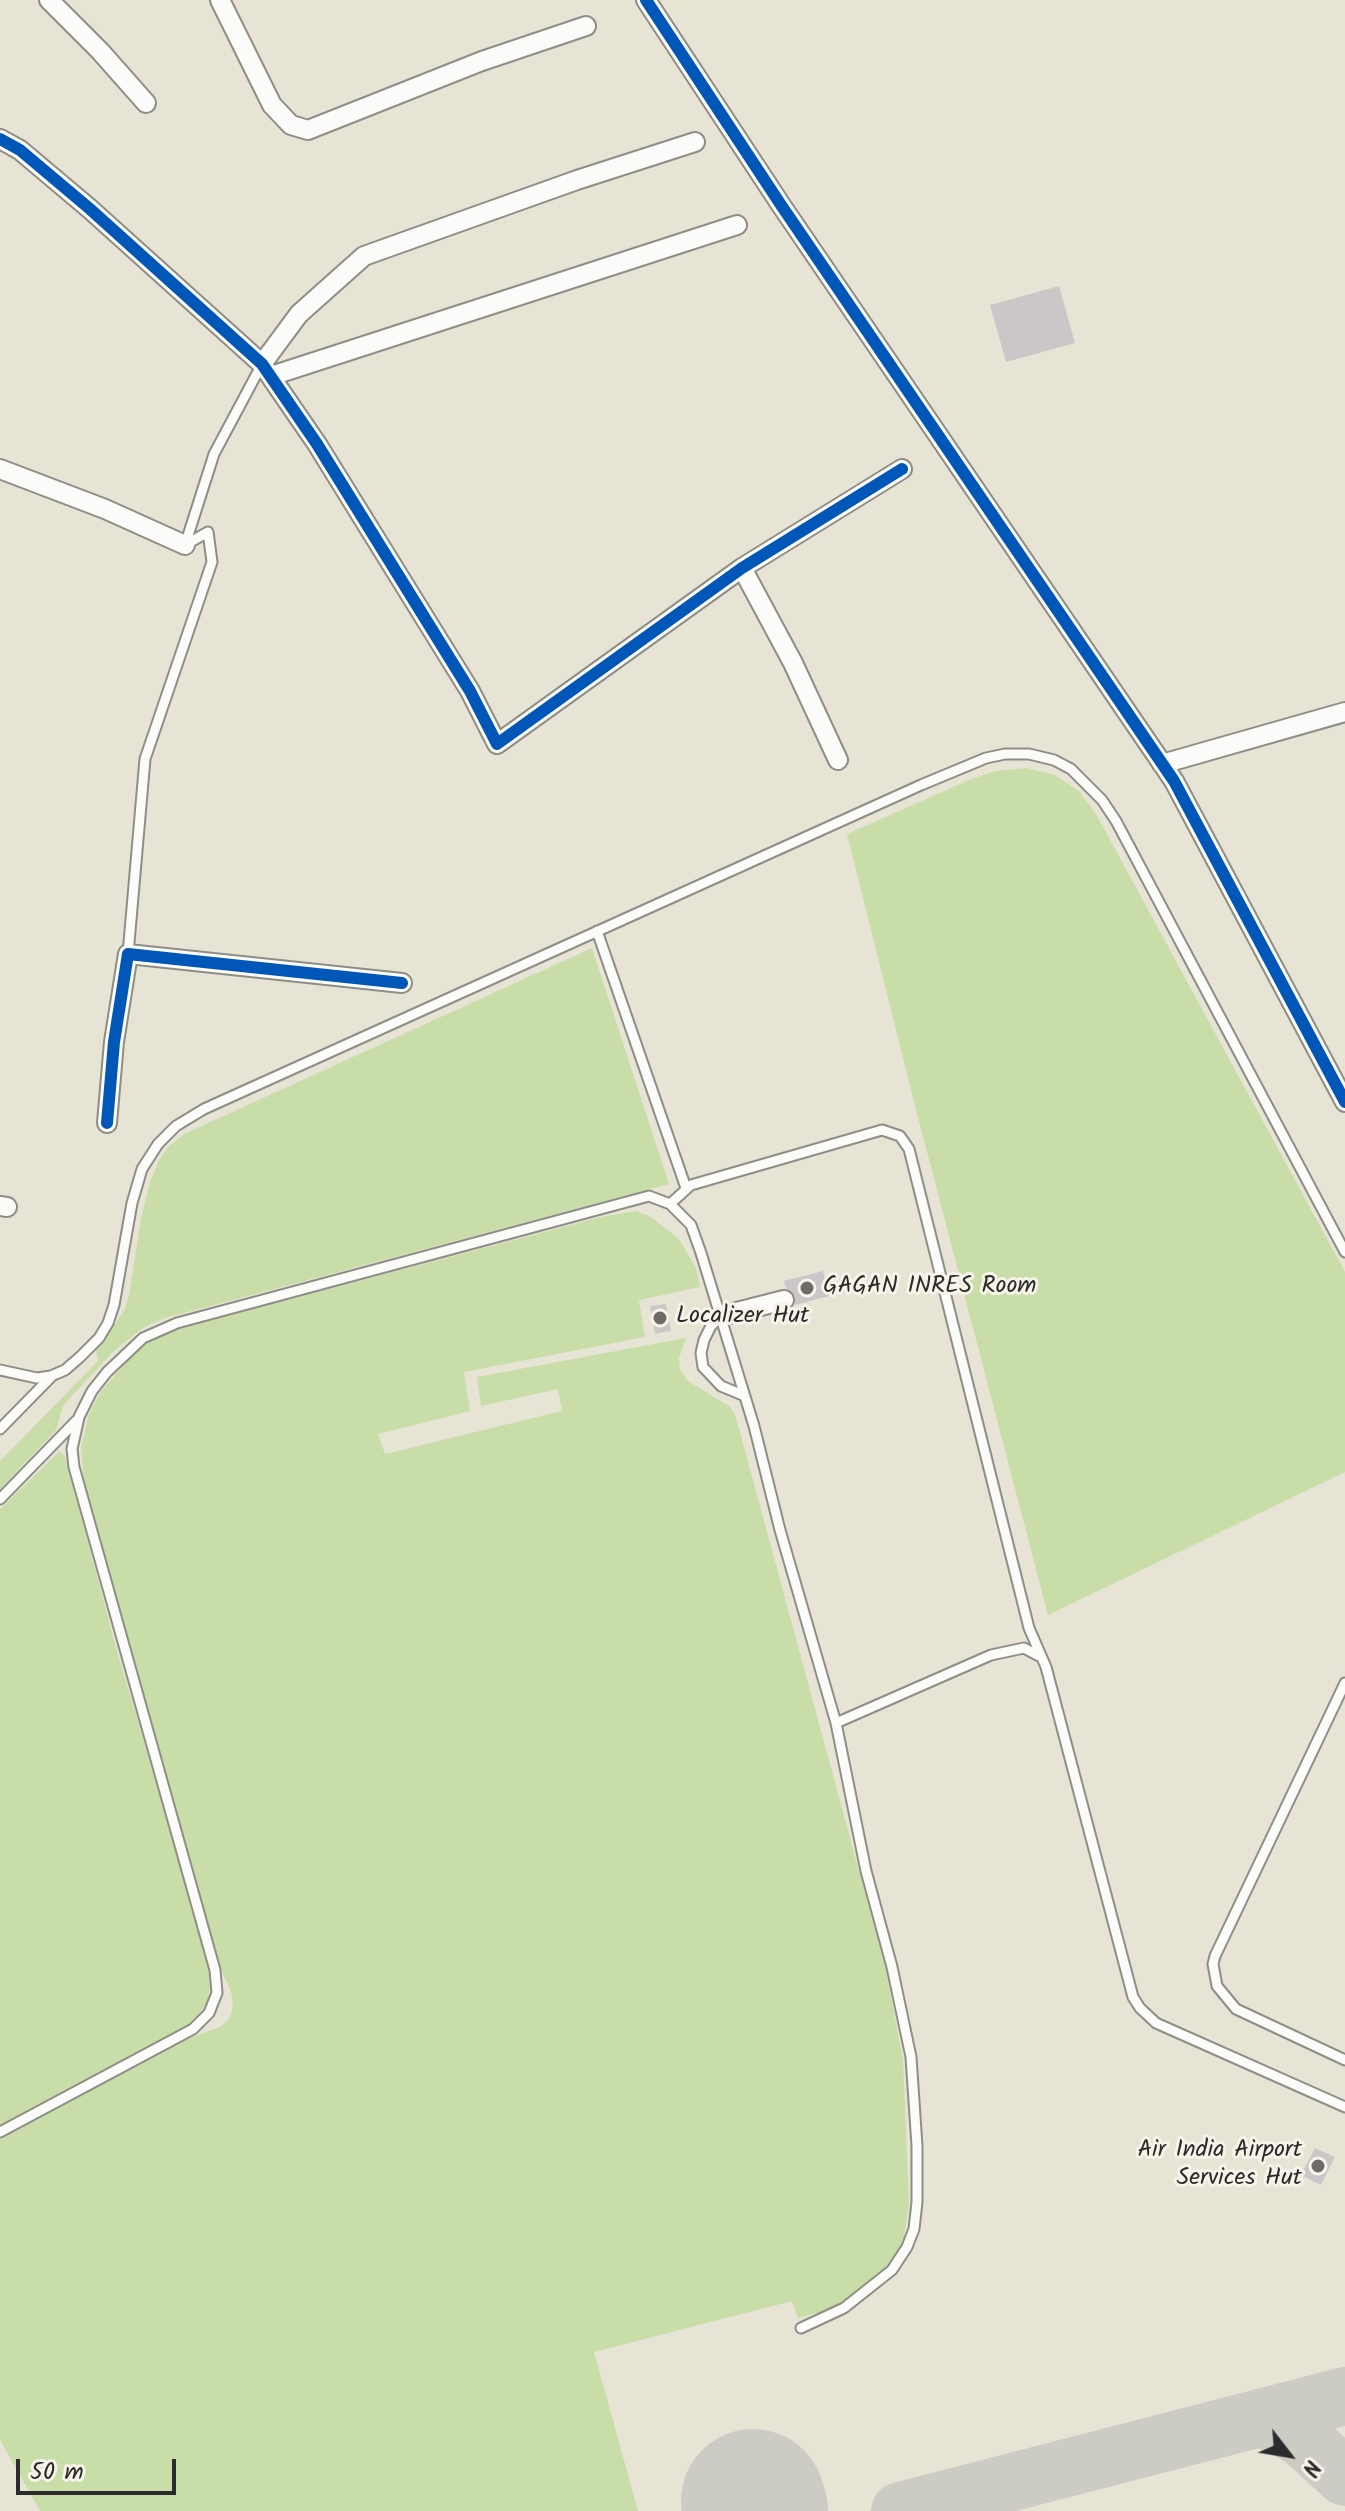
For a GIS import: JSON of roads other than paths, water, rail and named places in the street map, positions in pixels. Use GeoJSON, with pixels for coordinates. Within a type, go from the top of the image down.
{"type":"FeatureCollection","features":[{"type":"Feature","properties":{"kind":"street"},"geometry":{"type":"LineString","coordinates":[[49,0],[146,103]]}},
{"type":"Feature","properties":{"kind":"street"},"geometry":{"type":"LineString","coordinates":[[220,0],[272,105],[291,125],[308,130],[482,61],[586,26]]}},
{"type":"Feature","properties":{"kind":"street"},"geometry":{"type":"LineString","coordinates":[[646,0],[781,205],[1162,764],[1345,1102]]}},
{"type":"Feature","properties":{"kind":"street"},"geometry":{"type":"LineString","coordinates":[[0,139],[20,150],[90,209],[266,370],[317,444],[470,691],[497,744],[742,568],[902,469]]}},
{"type":"Feature","properties":{"kind":"street"},"geometry":{"type":"LineString","coordinates":[[266,370],[299,314],[364,256],[577,180],[695,142]]}},
{"type":"Feature","properties":{"kind":"street"},"geometry":{"type":"LineString","coordinates":[[266,370],[737,225]]}},
{"type":"Feature","properties":{"kind":"street"},"geometry":{"type":"LineString","coordinates":[[0,469],[105,509],[185,545]]}},
{"type":"Feature","properties":{"kind":"street"},"geometry":{"type":"LineString","coordinates":[[742,568],[793,663],[838,760]]}},
{"type":"Feature","properties":{"kind":"street"},"geometry":{"type":"LineString","coordinates":[[1162,764],[1345,712]]}},
{"type":"Feature","properties":{"kind":"street"},"geometry":{"type":"LineString","coordinates":[[107,1123],[114,1042],[128,954],[402,983]]}},
{"type":"Feature","properties":{"kind":"street"},"geometry":{"type":"LineString","coordinates":[[721,1316],[784,1300]]}},
{"type":"Feature","properties":{"kind":"lane"},"geometry":{"type":"LineString","coordinates":[[185,545],[214,454],[266,370]]}},
{"type":"Feature","properties":{"kind":"lane"},"geometry":{"type":"LineString","coordinates":[[128,954],[145,759],[212,562],[208,532],[185,545]]}},
{"type":"Feature","properties":{"kind":"lane"},"geometry":{"type":"LineString","coordinates":[[0,1370],[37,1378],[65,1370],[108,1323],[137,1184],[150,1156],[176,1126],[204,1109],[597,931],[986,758],[1005,754],[1029,754],[1054,760],[1071,769],[1089,785],[1116,821],[1345,1252]]}},
{"type":"Feature","properties":{"kind":"lane"},"geometry":{"type":"LineString","coordinates":[[597,931],[686,1188]]}},
{"type":"Feature","properties":{"kind":"lane"},"geometry":{"type":"LineString","coordinates":[[670,1204],[686,1188],[874,1131],[890,1131],[906,1142],[1029,1628],[1042,1658],[1129,1985],[1140,2008],[1156,2023],[1345,2107]]}},
{"type":"Feature","properties":{"kind":"lane"},"geometry":{"type":"LineString","coordinates":[[0,2132],[193,2029],[209,2013],[217,1993],[215,1970],[76,1480],[72,1449],[79,1419],[92,1391],[119,1358],[150,1334],[177,1323],[649,1196],[670,1204],[691,1225],[721,1316],[836,1723],[866,1871],[892,1967],[911,2057],[917,2202],[914,2229],[907,2247],[892,2270],[844,2308],[801,2328]]}},
{"type":"Feature","properties":{"kind":"lane"},"geometry":{"type":"LineString","coordinates":[[721,1316],[704,1340],[701,1353],[703,1367],[721,1386],[745,1396]]}},
{"type":"Feature","properties":{"kind":"lane"},"geometry":{"type":"LineString","coordinates":[[0,1429],[51,1376]]}},
{"type":"Feature","properties":{"kind":"lane"},"geometry":{"type":"LineString","coordinates":[[0,1499],[79,1419]]}},
{"type":"Feature","properties":{"kind":"lane"},"geometry":{"type":"LineString","coordinates":[[836,1723],[991,1655],[1024,1648],[1042,1658]]}},
{"type":"Feature","properties":{"kind":"lane"},"geometry":{"type":"LineString","coordinates":[[1345,1683],[1213,1964],[1217,1986],[1236,2009],[1345,2060]]}},
{"type":"Feature","properties":{"kind":"place","name":"GAGAN INRES Room"},"geometry":{"type":"Point","coordinates":[807,1288]}},
{"type":"Feature","properties":{"kind":"place","name":"Localizer Hut"},"geometry":{"type":"Point","coordinates":[660,1318]}},
{"type":"Feature","properties":{"kind":"place","name":"Air India Airport Services Hut"},"geometry":{"type":"Point","coordinates":[1318,2166]}}]}
